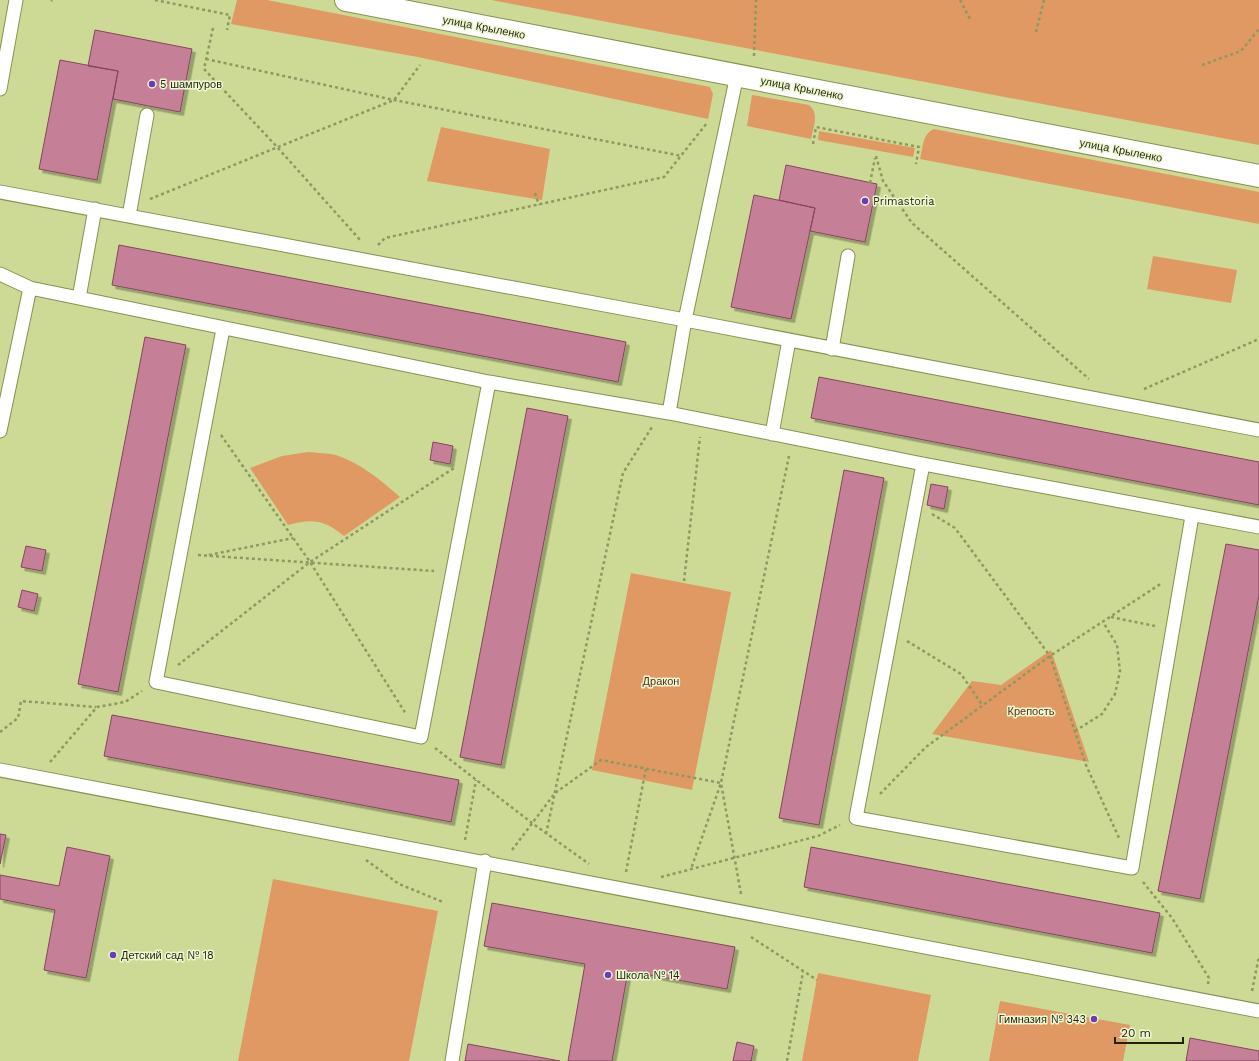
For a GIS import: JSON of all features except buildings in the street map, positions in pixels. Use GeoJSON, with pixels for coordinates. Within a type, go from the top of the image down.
{"type":"FeatureCollection","features":[{"type":"Feature","properties":{"kind":"street","name":"улица Крыленко"},"geometry":{"type":"LineString","coordinates":[[346,0],[1259,176]]}},
{"type":"Feature","properties":{"kind":"lane"},"geometry":{"type":"LineString","coordinates":[[0,88],[4,45],[16,0]]}},
{"type":"Feature","properties":{"kind":"lane"},"geometry":{"type":"LineString","coordinates":[[665,412],[737,76]]}},
{"type":"Feature","properties":{"kind":"lane"},"geometry":{"type":"LineString","coordinates":[[130,211],[147,115]]}},
{"type":"Feature","properties":{"kind":"lane"},"geometry":{"type":"LineString","coordinates":[[0,192],[95,209],[130,211],[832,349],[1259,430]]}},
{"type":"Feature","properties":{"kind":"lane"},"geometry":{"type":"LineString","coordinates":[[79,298],[95,209]]}},
{"type":"Feature","properties":{"kind":"lane"},"geometry":{"type":"LineString","coordinates":[[832,349],[848,256]]}},
{"type":"Feature","properties":{"kind":"lane"},"geometry":{"type":"LineString","coordinates":[[0,274],[30,288],[223,329],[489,382],[665,412],[923,464],[1192,516],[1259,527]]}},
{"type":"Feature","properties":{"kind":"lane"},"geometry":{"type":"LineString","coordinates":[[0,431],[30,288]]}},
{"type":"Feature","properties":{"kind":"lane"},"geometry":{"type":"LineString","coordinates":[[223,329],[156,682],[421,737],[489,382]]}},
{"type":"Feature","properties":{"kind":"lane"},"geometry":{"type":"LineString","coordinates":[[772,434],[789,340]]}},
{"type":"Feature","properties":{"kind":"lane"},"geometry":{"type":"LineString","coordinates":[[923,464],[856,818],[1132,868],[1192,516]]}},
{"type":"Feature","properties":{"kind":"lane"},"geometry":{"type":"LineString","coordinates":[[0,770],[501,864],[755,915],[1254,1010]]}},
{"type":"Feature","properties":{"kind":"lane"},"geometry":{"type":"LineString","coordinates":[[452,1061],[485,861]]}},
{"type":"Feature","properties":{"kind":"path"},"geometry":{"type":"LineString","coordinates":[[155,0],[230,15],[227,30]]}},
{"type":"Feature","properties":{"kind":"path"},"geometry":{"type":"LineString","coordinates":[[754,57],[756,0]]}},
{"type":"Feature","properties":{"kind":"path"},"geometry":{"type":"LineString","coordinates":[[960,0],[970,19]]}},
{"type":"Feature","properties":{"kind":"path"},"geometry":{"type":"LineString","coordinates":[[1036,32],[1044,0]]}},
{"type":"Feature","properties":{"kind":"path"},"geometry":{"type":"LineString","coordinates":[[213,28],[204,69],[278,148],[370,257],[385,238],[664,177],[708,123]]}},
{"type":"Feature","properties":{"kind":"path"},"geometry":{"type":"LineString","coordinates":[[1202,65],[1242,51],[1259,29]]}},
{"type":"Feature","properties":{"kind":"path"},"geometry":{"type":"LineString","coordinates":[[206,59],[394,100],[682,156]]}},
{"type":"Feature","properties":{"kind":"path"},"geometry":{"type":"LineString","coordinates":[[130,211],[394,100],[420,65]]}},
{"type":"Feature","properties":{"kind":"path"},"geometry":{"type":"LineString","coordinates":[[813,144],[816,127],[919,147],[916,164]]}},
{"type":"Feature","properties":{"kind":"path"},"geometry":{"type":"LineString","coordinates":[[870,183],[876,156],[883,181],[912,223],[1115,402],[1259,339]]}},
{"type":"Feature","properties":{"kind":"path"},"geometry":{"type":"LineString","coordinates":[[535,193],[539,205]]}},
{"type":"Feature","properties":{"kind":"path"},"geometry":{"type":"LineString","coordinates":[[546,834],[623,473],[665,412]]}},
{"type":"Feature","properties":{"kind":"path"},"geometry":{"type":"LineString","coordinates":[[684,581],[702,420]]}},
{"type":"Feature","properties":{"kind":"path"},"geometry":{"type":"LineString","coordinates":[[224,438],[310,562],[421,737],[532,824],[591,865]]}},
{"type":"Feature","properties":{"kind":"path"},"geometry":{"type":"LineString","coordinates":[[691,870],[721,783],[793,438]]}},
{"type":"Feature","properties":{"kind":"path"},"geometry":{"type":"LineString","coordinates":[[0,732],[18,718],[21,701],[97,707],[125,702],[156,682],[310,562],[476,453]]}},
{"type":"Feature","properties":{"kind":"path"},"geometry":{"type":"LineString","coordinates":[[916,504],[955,528],[1050,656],[1086,765],[1132,868],[1172,918],[1209,978],[1206,1001]]}},
{"type":"Feature","properties":{"kind":"path"},"geometry":{"type":"LineString","coordinates":[[205,555],[293,538]]}},
{"type":"Feature","properties":{"kind":"path"},"geometry":{"type":"LineString","coordinates":[[180,554],[453,572]]}},
{"type":"Feature","properties":{"kind":"path"},"geometry":{"type":"LineString","coordinates":[[661,878],[818,836],[856,818],[926,747],[1050,656],[1182,570]]}},
{"type":"Feature","properties":{"kind":"path"},"geometry":{"type":"LineString","coordinates":[[1110,617],[1172,629]]}},
{"type":"Feature","properties":{"kind":"path"},"geometry":{"type":"LineString","coordinates":[[1075,731],[1102,714],[1115,694],[1120,671],[1117,645],[1103,622]]}},
{"type":"Feature","properties":{"kind":"path"},"geometry":{"type":"LineString","coordinates":[[892,631],[961,674],[983,706]]}},
{"type":"Feature","properties":{"kind":"path"},"geometry":{"type":"LineString","coordinates":[[37,777],[97,707]]}},
{"type":"Feature","properties":{"kind":"path"},"geometry":{"type":"LineString","coordinates":[[501,864],[555,793],[601,760],[721,783]]}},
{"type":"Feature","properties":{"kind":"path"},"geometry":{"type":"LineString","coordinates":[[627,867],[646,768]]}},
{"type":"Feature","properties":{"kind":"path"},"geometry":{"type":"LineString","coordinates":[[462,857],[476,780]]}},
{"type":"Feature","properties":{"kind":"path"},"geometry":{"type":"LineString","coordinates":[[721,783],[743,903],[755,915]]}},
{"type":"Feature","properties":{"kind":"path"},"geometry":{"type":"LineString","coordinates":[[347,835],[346,844],[399,884],[443,902]]}},
{"type":"Feature","properties":{"kind":"path"},"geometry":{"type":"LineString","coordinates":[[751,937],[817,980]]}},
{"type":"Feature","properties":{"kind":"path"},"geometry":{"type":"LineString","coordinates":[[1254,1010],[1259,956]]}},
{"type":"Feature","properties":{"kind":"path"},"geometry":{"type":"LineString","coordinates":[[787,1061],[803,972]]}},
{"type":"Feature","properties":{"kind":"green space"},"geometry":{"type":"Polygon","coordinates":[[[237,0],[267,0],[710,87],[713,94],[708,119],[418,57],[231,24],[237,0]]]}},
{"type":"Feature","properties":{"kind":"green space"},"geometry":{"type":"Polygon","coordinates":[[[491,0],[1259,0],[1259,145],[491,0]]]}},
{"type":"Feature","properties":{"kind":"green space"},"geometry":{"type":"Polygon","coordinates":[[[752,95],[809,105],[814,112],[815,117],[811,139],[747,126],[752,95]]]}},
{"type":"Feature","properties":{"kind":"green space"},"geometry":{"type":"Polygon","coordinates":[[[441,127],[550,149],[542,200],[427,181],[441,127]]]}},
{"type":"Feature","properties":{"kind":"green space"},"geometry":{"type":"Polygon","coordinates":[[[934,129],[1259,192],[1259,224],[920,159],[925,138],[930,131],[934,129]]]}},
{"type":"Feature","properties":{"kind":"green space"},"geometry":{"type":"Polygon","coordinates":[[[819,131],[915,148],[913,157],[818,140],[819,131]]]}},
{"type":"Feature","properties":{"kind":"green space"},"geometry":{"type":"Polygon","coordinates":[[[1153,256],[1237,270],[1231,303],[1147,289],[1153,256]]]}},
{"type":"Feature","properties":{"kind":"green space"},"geometry":{"type":"Polygon","coordinates":[[[308,452],[326,453],[345,458],[378,478],[400,497],[344,536],[331,527],[318,522],[311,521],[288,525],[250,468],[282,456],[308,452]]]}},
{"type":"Feature","properties":{"kind":"green space","name":"Дракон"},"geometry":{"type":"Polygon","coordinates":[[[631,573],[731,592],[692,790],[592,770],[631,573]]]}},
{"type":"Feature","properties":{"kind":"green space","name":"Крепость"},"geometry":{"type":"Polygon","coordinates":[[[1051,650],[1089,762],[932,734],[972,681],[1001,685],[1051,650]]]}},
{"type":"Feature","properties":{"kind":"green space"},"geometry":{"type":"Polygon","coordinates":[[[273,879],[438,911],[409,1061],[238,1061],[273,879]]]}},
{"type":"Feature","properties":{"kind":"green space"},"geometry":{"type":"Polygon","coordinates":[[[818,973],[931,995],[918,1061],[802,1061],[818,973]]]}},
{"type":"Feature","properties":{"kind":"green space"},"geometry":{"type":"Polygon","coordinates":[[[1000,1001],[1130,1025],[1123,1061],[989,1061],[1000,1001]]]}},
{"type":"Feature","properties":{"kind":"place","name":"5 шампуров"},"geometry":{"type":"Point","coordinates":[152,84]}},
{"type":"Feature","properties":{"kind":"place","name":"Primastoria"},"geometry":{"type":"Point","coordinates":[865,201]}},
{"type":"Feature","properties":{"kind":"place","name":"Детский сад № 18"},"geometry":{"type":"Point","coordinates":[113,955]}},
{"type":"Feature","properties":{"kind":"place","name":"Школа № 14"},"geometry":{"type":"Point","coordinates":[608,975]}},
{"type":"Feature","properties":{"kind":"place","name":"Гимназия № 343"},"geometry":{"type":"Point","coordinates":[1094,1019]}}]}
